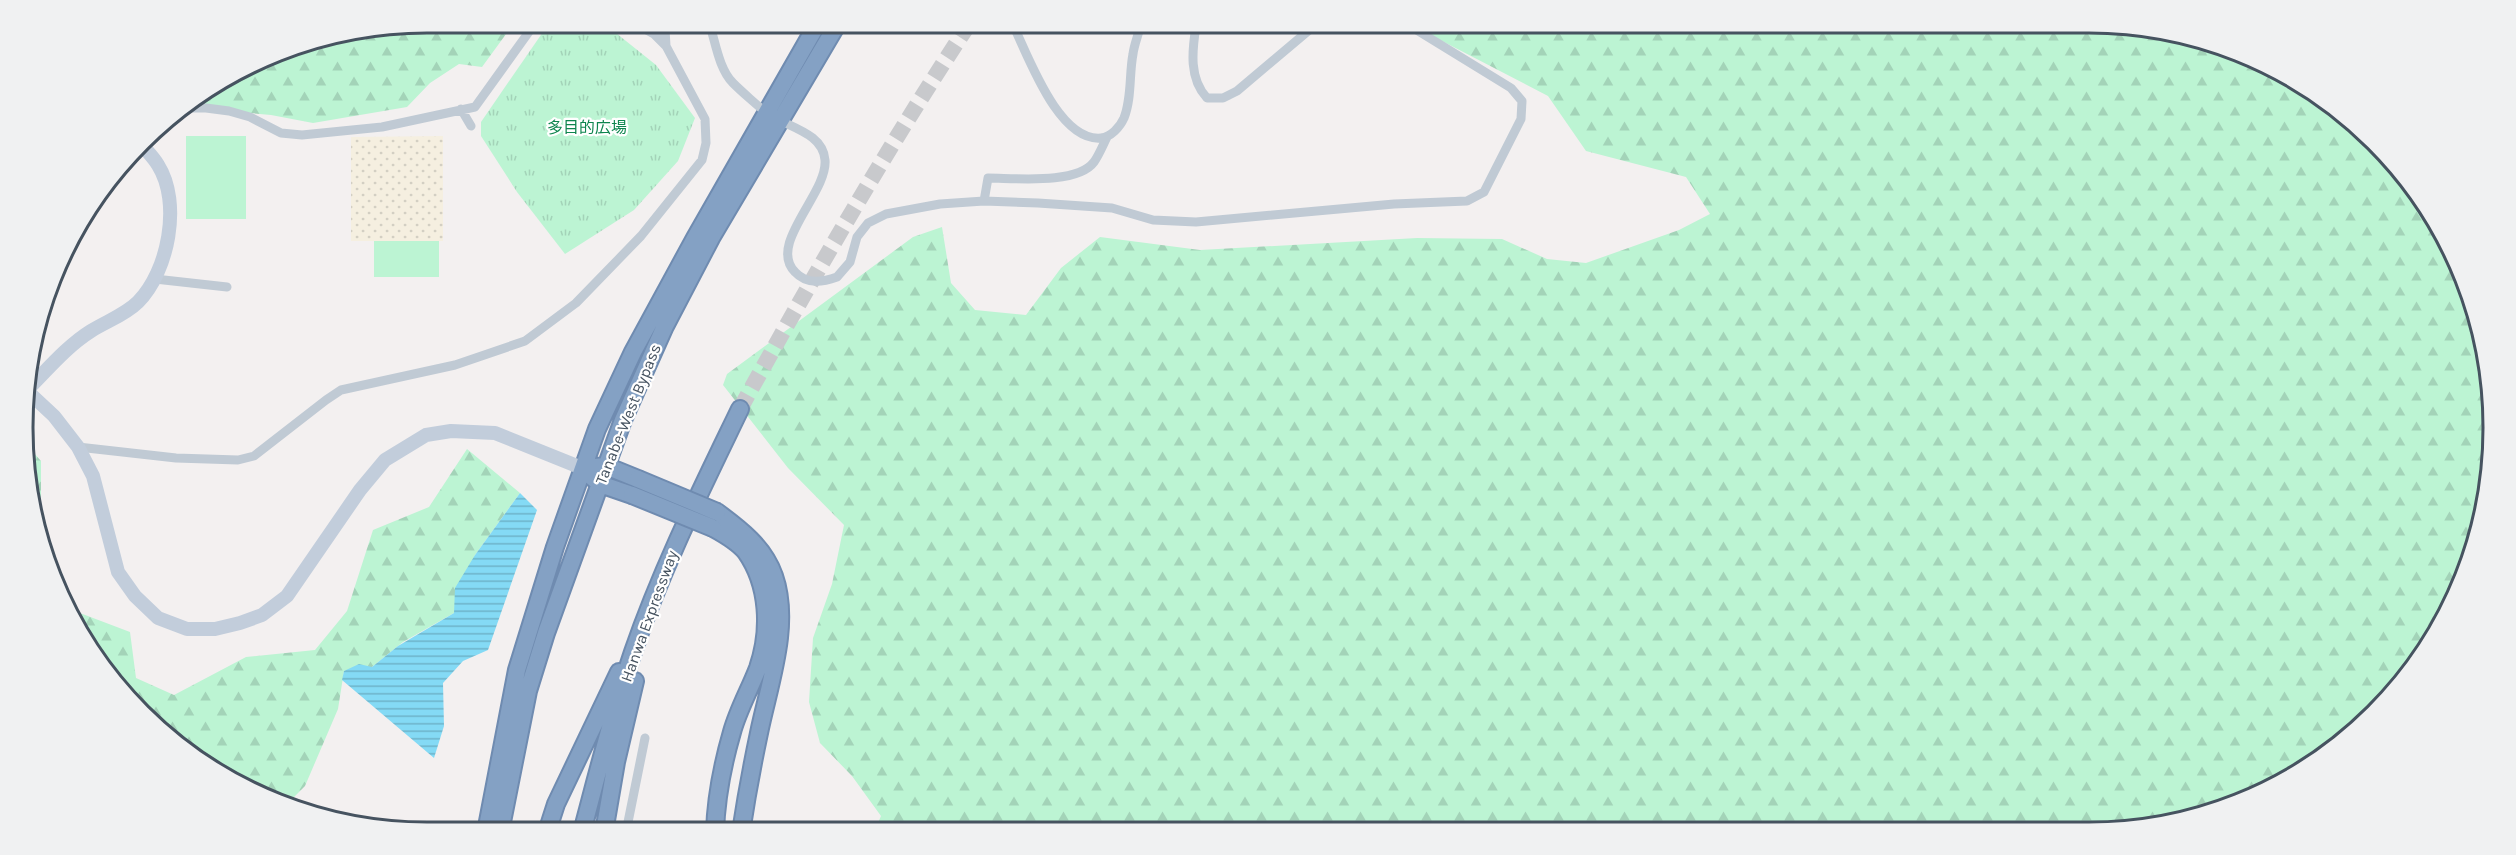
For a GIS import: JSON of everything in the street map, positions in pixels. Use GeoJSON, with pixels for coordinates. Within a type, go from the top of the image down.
{"type":"FeatureCollection","features":[{"type":"Feature","properties":{"kind":"highway","name":"Tanabe-West Bypass"},"geometry":{"type":"LineString","coordinates":[[502,822],[528,692],[546,633],[623,420],[665,326],[774,117],[813,33]]}},
{"type":"Feature","properties":{"kind":"highway","name":"Tanabe-West Bypass"},"geometry":{"type":"LineString","coordinates":[[488,822],[517,670],[582,468],[633,352],[695,238],[832,33]]}},
{"type":"Feature","properties":{"kind":"highway","name":"Hanwa Expressway"},"geometry":{"type":"LineString","coordinates":[[585,822],[633,652],[679,537],[740,409]]}},
{"type":"Feature","properties":{"kind":"highway"},"geometry":{"type":"LineString","coordinates":[[582,468],[606,466],[635,487],[740,528],[759,549],[774,575],[779,600],[779,632],[743,822]]}},
{"type":"Feature","properties":{"kind":"highway"},"geometry":{"type":"LineString","coordinates":[[582,468],[600,484],[635,487]]}},
{"type":"Feature","properties":{"kind":"highway"},"geometry":{"type":"LineString","coordinates":[[715,520],[745,551],[756,570],[764,594],[765,636],[759,665],[732,730],[717,822]]}},
{"type":"Feature","properties":{"kind":"highway"},"geometry":{"type":"LineString","coordinates":[[606,822],[616,762],[636,679],[679,537]]}},
{"type":"Feature","properties":{"kind":"highway"},"geometry":{"type":"LineString","coordinates":[[550,822],[556,804],[616,676],[633,652]]}},
{"type":"Feature","properties":{"kind":"highway"},"geometry":{"type":"LineString","coordinates":[[725,822],[745,700]]}},
{"type":"Feature","properties":{"kind":"highway"},"geometry":{"type":"LineString","coordinates":[[482,822],[502,742]]}},
{"type":"Feature","properties":{"kind":"highway"},"geometry":{"type":"LineString","coordinates":[[507,822],[511,770]]}},
{"type":"Feature","properties":{"kind":"street"},"geometry":{"type":"LineString","coordinates":[[461,109],[471,126],[476,107],[528,33]]}},
{"type":"Feature","properties":{"kind":"street"},"geometry":{"type":"LineString","coordinates":[[78,447],[176,458],[238,460],[254,456],[341,390],[455,365],[525,340],[576,303],[641,236],[702,160],[706,143],[705,119],[666,46],[654,33]]}},
{"type":"Feature","properties":{"kind":"street"},"geometry":{"type":"LineString","coordinates":[[666,33],[666,46]]}},
{"type":"Feature","properties":{"kind":"street"},"geometry":{"type":"LineString","coordinates":[[712,33],[721,62],[732,82],[774,117],[807,133],[818,144],[825,158],[824,175],[791,236],[788,251],[790,268],[798,276],[810,281],[837,277],[850,262],[857,237],[868,223],[886,214],[940,204],[984,201],[1112,208],[1153,220],[1196,222],[1394,204],[1467,201],[1484,192],[1521,119],[1522,101],[1511,88],[1421,33]]}},
{"type":"Feature","properties":{"kind":"street"},"geometry":{"type":"LineString","coordinates":[[1017,33],[1046,93],[1059,112],[1073,128],[1091,138],[1107,136],[1115,132],[1124,118],[1133,53],[1138,33]]}},
{"type":"Feature","properties":{"kind":"street"},"geometry":{"type":"LineString","coordinates":[[1195,33],[1194,76],[1208,98],[1223,98],[1237,91],[1306,33]]}},
{"type":"Feature","properties":{"kind":"street"},"geometry":{"type":"LineString","coordinates":[[196,108],[229,111],[250,117],[281,133],[302,135],[381,127],[476,107]]}},
{"type":"Feature","properties":{"kind":"street"},"geometry":{"type":"LineString","coordinates":[[984,201],[988,178],[1048,178],[1076,174],[1093,164],[1107,136]]}},
{"type":"Feature","properties":{"kind":"street"},"geometry":{"type":"LineString","coordinates":[[36,380],[90,331],[136,304],[156,279],[168,235],[170,207],[166,185],[159,166],[147,151]]}},
{"type":"Feature","properties":{"kind":"street"},"geometry":{"type":"LineString","coordinates":[[156,279],[227,287]]}},
{"type":"Feature","properties":{"kind":"street"},"geometry":{"type":"LineString","coordinates":[[34,397],[54,416],[78,447],[93,476],[118,572],[135,596],[158,618],[187,628],[215,629],[240,623],[262,615],[287,596],[360,490],[385,460],[426,435],[451,431],[495,433],[582,468]]}},
{"type":"Feature","properties":{"kind":"street"},"geometry":{"type":"LineString","coordinates":[[628,822],[645,738]]}},
{"type":"Feature","properties":{"kind":"green space"},"geometry":{"type":"Polygon","coordinates":[[[507,33],[482,67],[459,64],[430,83],[407,107],[313,123],[271,115],[196,108],[253,74],[325,46],[376,36],[402,34],[507,33]]]}},
{"type":"Feature","properties":{"kind":"green space","name":"多目的広場"},"geometry":{"type":"Polygon","coordinates":[[[542,33],[616,33],[656,65],[695,118],[678,161],[634,210],[565,254],[517,192],[481,136],[481,122],[542,33]]]}},
{"type":"Feature","properties":{"kind":"green space"},"geometry":{"type":"Polygon","coordinates":[[[1426,33],[2114,34],[2140,36],[2191,46],[2215,54],[2263,74],[2308,99],[2349,131],[2385,167],[2417,208],[2453,277],[2470,325],[2480,376],[2482,402],[2480,479],[2470,530],[2453,578],[2417,647],[2385,688],[2349,724],[2308,756],[2263,781],[2215,801],[2191,809],[2140,819],[2088,822],[878,822],[881,816],[852,776],[820,743],[809,702],[813,638],[832,584],[844,525],[788,468],[723,385],[727,374],[913,237],[942,227],[951,283],[975,310],[1026,315],[1061,268],[1100,237],[1200,250],[1417,238],[1502,239],[1547,259],[1586,263],[1679,230],[1710,214],[1686,177],[1586,151],[1548,96],[1426,33]]]}},
{"type":"Feature","properties":{"kind":"green space"},"geometry":{"type":"Polygon","coordinates":[[[186,136],[246,136],[246,219],[186,219],[186,136]]]}},
{"type":"Feature","properties":{"kind":"green space"},"geometry":{"type":"Polygon","coordinates":[[[374,241],[439,241],[439,277],[374,277],[374,241]]]}},
{"type":"Feature","properties":{"kind":"green space"},"geometry":{"type":"Polygon","coordinates":[[[467,449],[520,493],[475,555],[454,613],[403,642],[372,667],[344,671],[338,709],[305,786],[294,797],[277,792],[230,769],[208,756],[167,724],[131,688],[115,668],[99,647],[80,613],[130,632],[136,678],[174,695],[246,657],[315,650],[347,611],[373,530],[429,507],[467,449]]]}},
{"type":"Feature","properties":{"kind":"green space"},"geometry":{"type":"Polygon","coordinates":[[[34,453],[41,461],[41,504],[34,453]]]}},
{"type":"Feature","properties":{"kind":"sand"},"geometry":{"type":"Polygon","coordinates":[[[443,136],[443,241],[351,241],[351,137],[443,136]]]}},
{"type":"Feature","properties":{"kind":"water"},"geometry":{"type":"Polygon","coordinates":[[[520,493],[537,510],[488,650],[463,661],[443,683],[444,726],[434,758],[342,680],[344,671],[359,664],[372,667],[398,646],[454,613],[455,588],[475,555],[520,493]]]}},
{"type":"Feature","properties":{"kind":"tunnel"},"geometry":{"type":"LineString","coordinates":[[740,409],[850,216],[963,33]]}}]}
